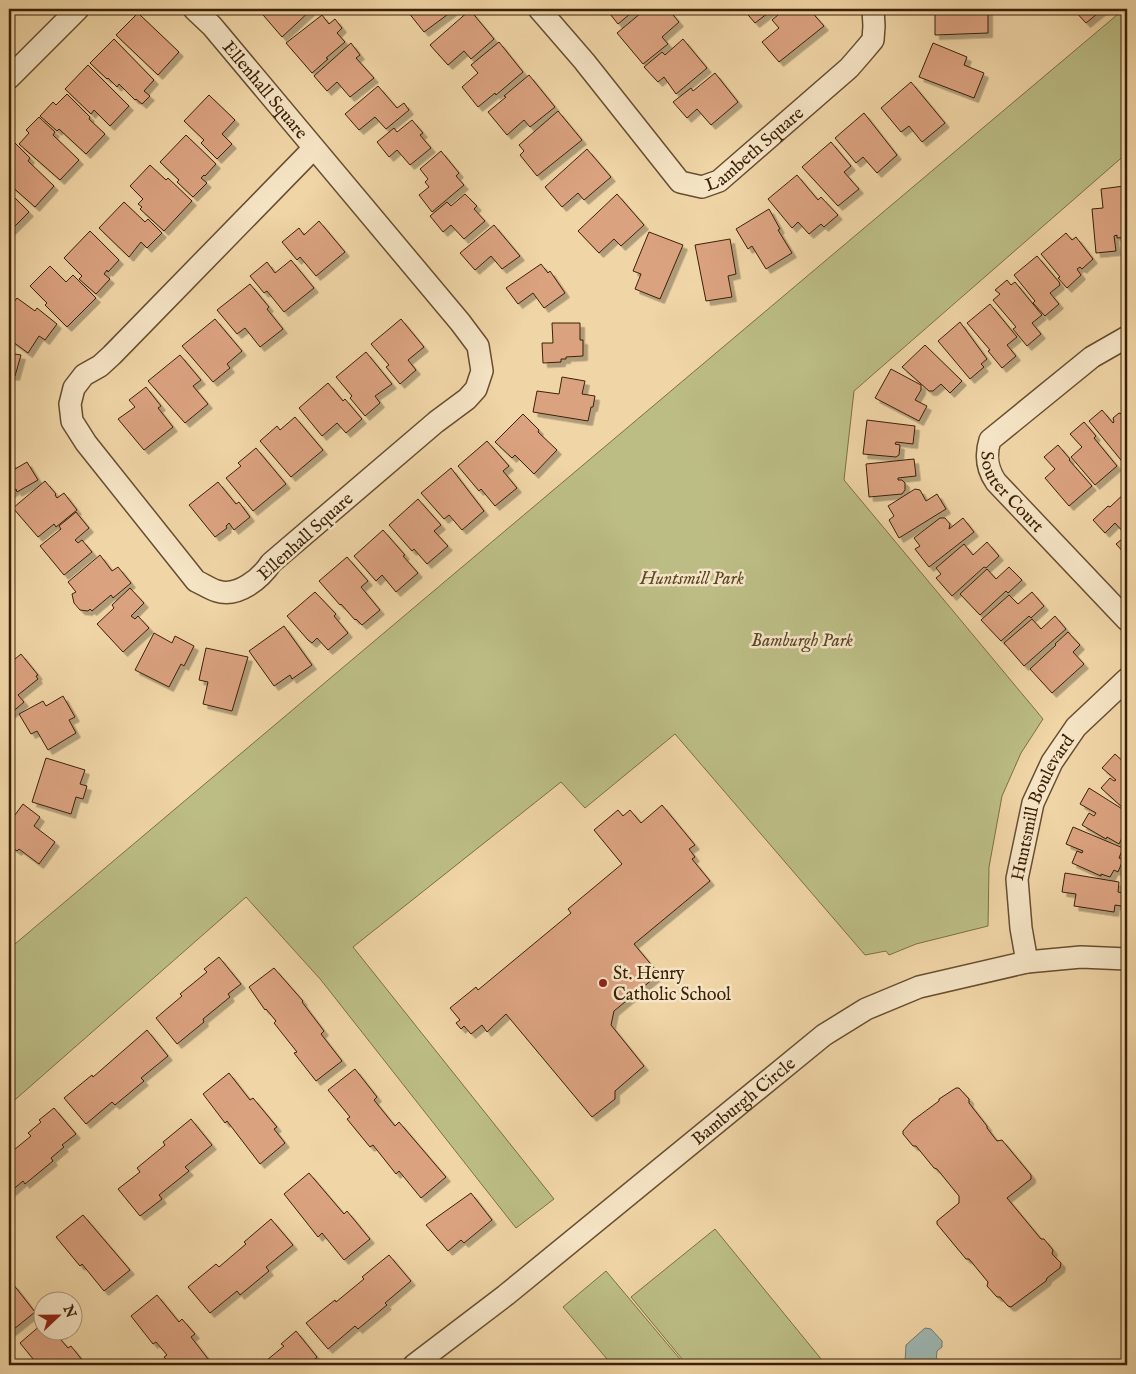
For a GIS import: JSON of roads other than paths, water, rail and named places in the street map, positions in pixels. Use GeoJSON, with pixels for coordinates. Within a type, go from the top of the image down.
{"type":"FeatureCollection","features":[{"type":"Feature","properties":{"kind":"street"},"geometry":{"type":"LineString","coordinates":[[9,78],[78,9]]}},
{"type":"Feature","properties":{"kind":"street","name":"Ellenhall Square"},"geometry":{"type":"LineString","coordinates":[[194,9],[212,26],[460,322],[478,346],[482,371],[476,389],[467,399],[436,422],[272,563],[263,575],[248,586],[234,591],[219,592],[196,581],[86,443],[72,422],[70,404],[74,388],[84,375],[100,366],[112,355],[314,149]]}},
{"type":"Feature","properties":{"kind":"street","name":"Lambeth Square"},"geometry":{"type":"LineString","coordinates":[[539,9],[584,61],[680,182],[702,187],[719,181],[849,68],[873,40],[873,9]]}},
{"type":"Feature","properties":{"kind":"street","name":"Souter Court"},"geometry":{"type":"LineString","coordinates":[[1127,337],[1092,357],[990,440],[987,459],[989,470],[996,482],[1127,620]]}},
{"type":"Feature","properties":{"kind":"street","name":"Huntsmill Boulevard"},"geometry":{"type":"LineString","coordinates":[[1027,962],[1021,928],[1017,879],[1032,803],[1052,762],[1076,727],[1127,679]]}},
{"type":"Feature","properties":{"kind":"street","name":"Bamburgh Circle"},"geometry":{"type":"LineString","coordinates":[[414,1365],[506,1295],[824,1036],[866,1009],[920,987],[1027,962],[1081,957],[1127,959]]}},
{"type":"Feature","properties":{"kind":"water"},"geometry":{"type":"Polygon","coordinates":[[[925,1328],[931,1329],[942,1341],[942,1347],[937,1351],[936,1362],[939,1365],[907,1365],[905,1362],[906,1345],[925,1328]]]}},
{"type":"Feature","properties":{"kind":"place","name":"St. Henry Catholic School"},"geometry":{"type":"Point","coordinates":[603,983]}},
{"type":"Feature","properties":{"kind":"park label","name":"Huntsmill Park"},"geometry":{"type":"Point","coordinates":[692,578]}},
{"type":"Feature","properties":{"kind":"park label","name":"Bamburgh Park"},"geometry":{"type":"Point","coordinates":[802,640]}}]}
